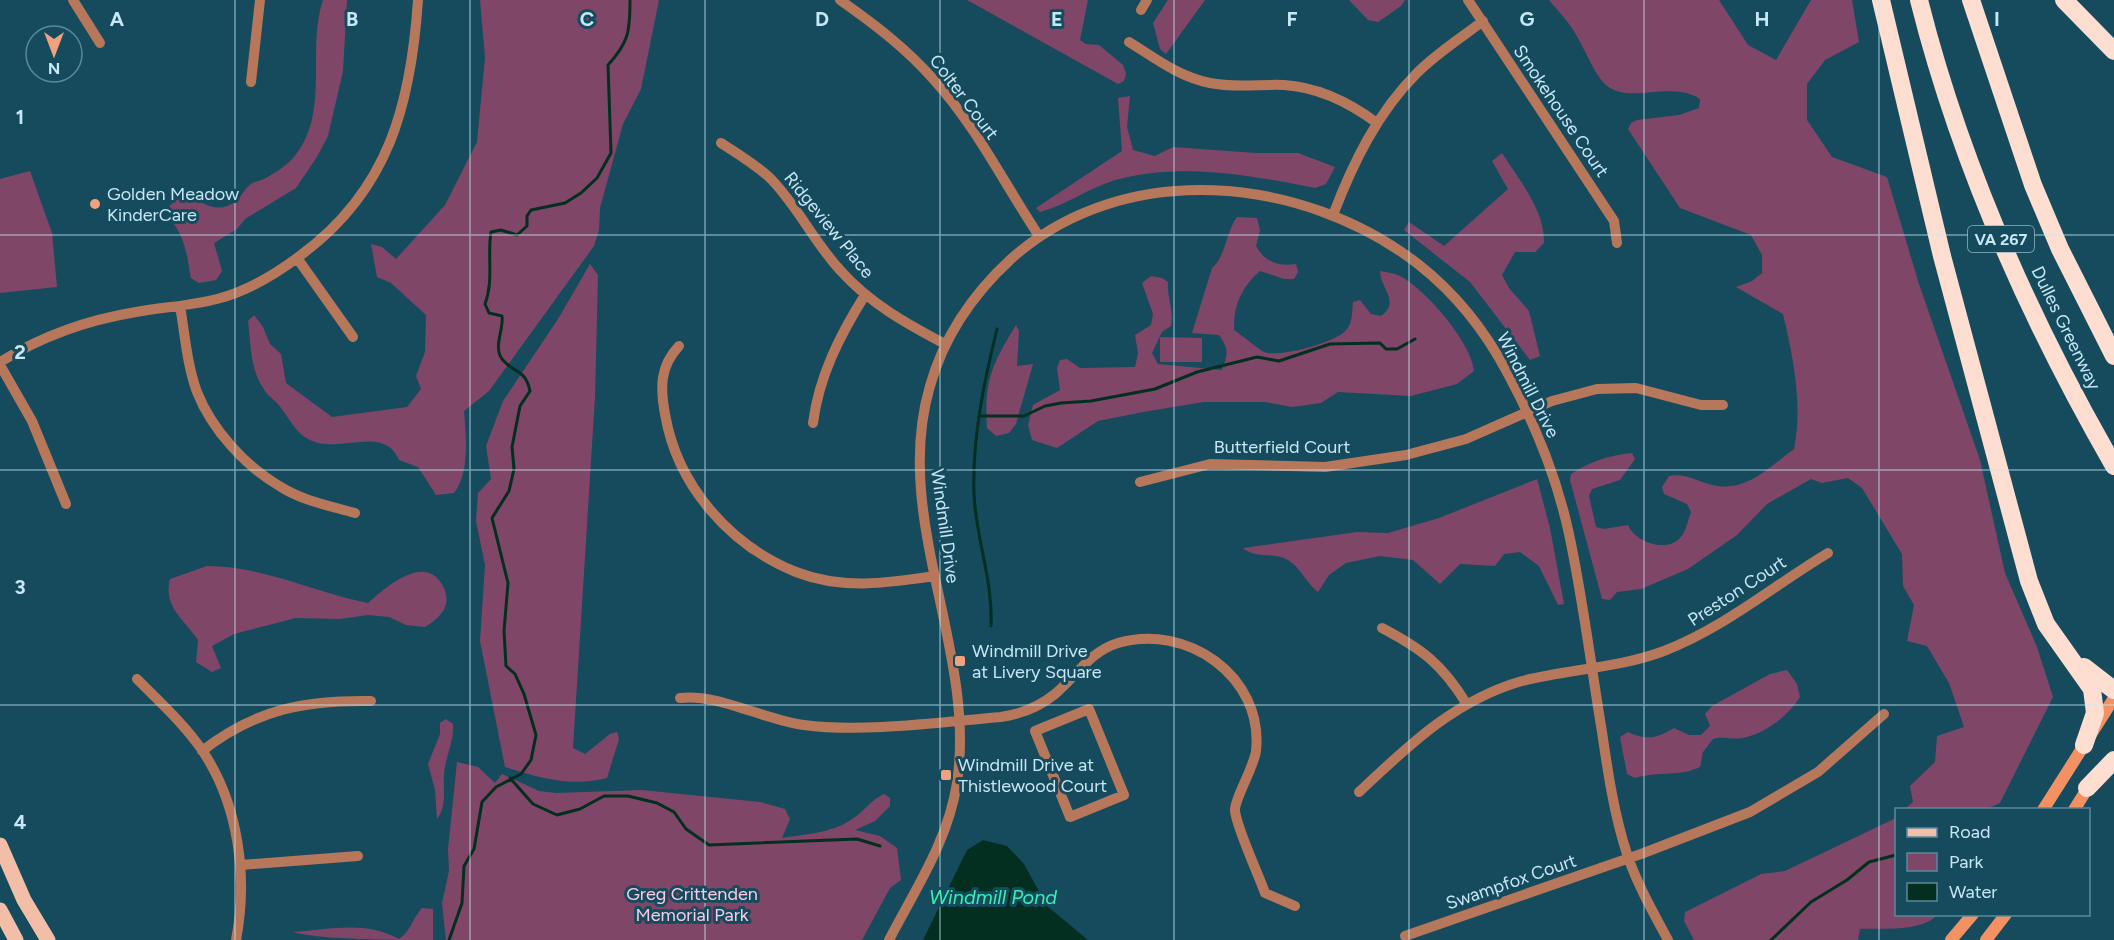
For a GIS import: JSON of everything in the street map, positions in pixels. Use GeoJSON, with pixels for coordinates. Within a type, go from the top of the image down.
{"type":"FeatureCollection","features":[{"type":"Feature","properties":{"kind":"highway"},"geometry":{"type":"LineString","coordinates":[[1881,0],[1942,256],[2029,581],[2046,624],[2092,689],[2095,713],[2084,744]]}},
{"type":"Feature","properties":{"kind":"highway","name":"Dulles Greenway"},"geometry":{"type":"LineString","coordinates":[[1919,0],[1959,131],[2006,253],[2062,372],[2114,466]]}},
{"type":"Feature","properties":{"kind":"highway","name":"Dulles Greenway"},"geometry":{"type":"LineString","coordinates":[[1971,0],[2033,185],[2060,249],[2114,356]]}},
{"type":"Feature","properties":{"kind":"highway"},"geometry":{"type":"LineString","coordinates":[[2064,0],[2114,51]]}},
{"type":"Feature","properties":{"kind":"highway"},"geometry":{"type":"LineString","coordinates":[[2058,643],[2114,690]]}},
{"type":"Feature","properties":{"kind":"highway"},"geometry":{"type":"LineString","coordinates":[[2087,788],[2114,760]]}},
{"type":"Feature","properties":{"kind":"main road"},"geometry":{"type":"LineString","coordinates":[[2044,808],[2114,698]]}},
{"type":"Feature","properties":{"kind":"main road"},"geometry":{"type":"LineString","coordinates":[[2075,808],[2114,748]]}},
{"type":"Feature","properties":{"kind":"main road"},"geometry":{"type":"LineString","coordinates":[[0,845],[24,900],[48,940]]}},
{"type":"Feature","properties":{"kind":"main road"},"geometry":{"type":"LineString","coordinates":[[0,910],[16,940]]}},
{"type":"Feature","properties":{"kind":"main road"},"geometry":{"type":"LineString","coordinates":[[1951,940],[1972,916]]}},
{"type":"Feature","properties":{"kind":"main road"},"geometry":{"type":"LineString","coordinates":[[1986,940],[2005,916]]}},
{"type":"Feature","properties":{"kind":"street"},"geometry":{"type":"LineString","coordinates":[[73,0],[100,43]]}},
{"type":"Feature","properties":{"kind":"street"},"geometry":{"type":"LineString","coordinates":[[251,82],[260,0]]}},
{"type":"Feature","properties":{"kind":"street"},"geometry":{"type":"LineString","coordinates":[[66,504],[32,421],[0,363],[28,345],[75,326],[137,312],[219,298],[243,290],[266,279],[322,240],[350,212],[386,156],[407,91],[418,0]]}},
{"type":"Feature","properties":{"kind":"street","name":"Colter Court"},"geometry":{"type":"LineString","coordinates":[[840,0],[881,29],[935,80],[962,117],[1039,237]]}},
{"type":"Feature","properties":{"kind":"street"},"geometry":{"type":"LineString","coordinates":[[1141,10],[1147,0]]}},
{"type":"Feature","properties":{"kind":"street","name":"Smokehouse Court"},"geometry":{"type":"LineString","coordinates":[[1468,0],[1614,221],[1617,243]]}},
{"type":"Feature","properties":{"kind":"street"},"geometry":{"type":"LineString","coordinates":[[1333,215],[1355,163],[1377,123],[1419,71],[1483,21]]}},
{"type":"Feature","properties":{"kind":"street"},"geometry":{"type":"LineString","coordinates":[[1129,42],[1173,70],[1199,80],[1228,85],[1303,88],[1336,99],[1377,123]]}},
{"type":"Feature","properties":{"kind":"street","name":"Ridgeview Place"},"geometry":{"type":"LineString","coordinates":[[721,144],[748,160],[770,179],[814,239],[865,295],[910,326],[945,344]]}},
{"type":"Feature","properties":{"kind":"street","name":"Windmill Drive"},"geometry":{"type":"LineString","coordinates":[[890,940],[945,831],[957,778],[959,720],[920,484],[920,449],[928,389],[945,344],[963,313],[985,284],[1039,237],[1093,209],[1126,199],[1175,191],[1255,194],[1281,198],[1333,215],[1396,249],[1443,286],[1483,333],[1527,413],[1553,476],[1563,510],[1613,797],[1628,859],[1668,940]]}},
{"type":"Feature","properties":{"kind":"street"},"geometry":{"type":"LineString","coordinates":[[297,258],[353,337]]}},
{"type":"Feature","properties":{"kind":"street"},"geometry":{"type":"LineString","coordinates":[[813,423],[816,403],[835,347],[865,295]]}},
{"type":"Feature","properties":{"kind":"street"},"geometry":{"type":"LineString","coordinates":[[180,306],[196,390],[216,426],[233,448],[259,472],[282,488],[355,513]]}},
{"type":"Feature","properties":{"kind":"street"},"geometry":{"type":"LineString","coordinates":[[679,346],[668,358],[662,377],[669,432],[678,458],[698,495],[730,531],[778,564],[828,581],[873,584],[935,576]]}},
{"type":"Feature","properties":{"kind":"street","name":"Butterfield Court"},"geometry":{"type":"LineString","coordinates":[[1140,482],[1210,464],[1314,467],[1374,462],[1432,449],[1568,395],[1613,387],[1663,393],[1701,405],[1723,405]]}},
{"type":"Feature","properties":{"kind":"street","name":"Preston Court"},"geometry":{"type":"LineString","coordinates":[[1359,792],[1430,728],[1466,703],[1524,681],[1635,660],[1692,640],[1828,553]]}},
{"type":"Feature","properties":{"kind":"street"},"geometry":{"type":"LineString","coordinates":[[1382,628],[1414,645],[1432,658],[1466,703]]}},
{"type":"Feature","properties":{"kind":"street"},"geometry":{"type":"LineString","coordinates":[[680,698],[695,696],[711,699],[779,721],[823,727],[1001,717],[1027,710],[1055,694],[1090,658],[1116,644],[1132,640],[1167,639],[1184,644],[1208,655],[1226,670],[1240,687],[1249,706],[1254,726],[1254,761],[1235,810],[1265,893],[1295,906]]}},
{"type":"Feature","properties":{"kind":"street"},"geometry":{"type":"LineString","coordinates":[[137,679],[202,751],[217,777],[229,809],[241,865],[241,905],[236,940]]}},
{"type":"Feature","properties":{"kind":"street"},"geometry":{"type":"LineString","coordinates":[[202,751],[244,723],[286,707],[310,702],[371,701]]}},
{"type":"Feature","properties":{"kind":"street"},"geometry":{"type":"LineString","coordinates":[[1027,710],[1035,731],[1070,817],[1124,795],[1089,709],[1035,731]]}},
{"type":"Feature","properties":{"kind":"street","name":"Swampfox Court"},"geometry":{"type":"LineString","coordinates":[[1405,936],[1628,859],[1727,822],[1773,801],[1827,765],[1884,714]]}},
{"type":"Feature","properties":{"kind":"street"},"geometry":{"type":"LineString","coordinates":[[241,865],[358,856]]}},
{"type":"Feature","properties":{"kind":"green space"},"geometry":{"type":"Polygon","coordinates":[[[323,0],[347,0],[343,71],[328,136],[296,188],[245,219],[237,229],[214,243],[222,271],[216,280],[199,283],[191,278],[182,239],[169,217],[169,206],[187,192],[210,206],[230,205],[251,184],[272,174],[294,157],[305,140],[312,121],[316,81],[316,39],[323,0]]]}},
{"type":"Feature","properties":{"kind":"green space"},"geometry":{"type":"Polygon","coordinates":[[[480,0],[659,0],[641,89],[623,124],[600,208],[599,230],[594,246],[489,391],[464,411],[466,454],[463,475],[454,493],[436,495],[418,467],[399,460],[392,449],[383,444],[372,442],[320,443],[300,433],[267,393],[256,375],[248,321],[254,315],[263,327],[270,344],[281,354],[286,383],[332,417],[407,407],[421,389],[416,376],[425,352],[426,315],[391,283],[377,277],[371,244],[382,247],[396,259],[445,205],[477,142],[485,58],[480,0]]]}},
{"type":"Feature","properties":{"kind":"green space"},"geometry":{"type":"Polygon","coordinates":[[[967,0],[1088,0],[1080,40],[1086,44],[1099,45],[1123,65],[1126,74],[1124,81],[1118,84],[967,0]]]}},
{"type":"Feature","properties":{"kind":"green space"},"geometry":{"type":"Polygon","coordinates":[[[1168,0],[1205,0],[1166,54],[1160,49],[1153,23],[1168,0]]]}},
{"type":"Feature","properties":{"kind":"green space"},"geometry":{"type":"Polygon","coordinates":[[[1349,0],[1405,0],[1401,6],[1378,22],[1368,20],[1349,0]]]}},
{"type":"Feature","properties":{"kind":"green space"},"geometry":{"type":"Polygon","coordinates":[[[1549,0],[1719,0],[1748,45],[1776,60],[1811,0],[1852,0],[1859,42],[1825,60],[1807,84],[1807,120],[1832,157],[1887,177],[1919,284],[1980,460],[2005,573],[2037,647],[2053,697],[2000,803],[1989,808],[1906,808],[1913,802],[1910,786],[1935,762],[1937,736],[1964,727],[1949,683],[1927,646],[1907,641],[1914,605],[1903,586],[1902,554],[1862,488],[1848,478],[1822,483],[1811,479],[1767,504],[1737,535],[1688,569],[1641,589],[1617,592],[1610,600],[1602,599],[1570,480],[1571,474],[1600,460],[1632,453],[1635,459],[1620,480],[1592,489],[1589,496],[1596,527],[1604,529],[1628,525],[1644,541],[1667,545],[1684,533],[1691,512],[1687,504],[1664,494],[1662,487],[1669,476],[1685,476],[1709,484],[1733,486],[1755,478],[1775,464],[1794,449],[1797,432],[1796,381],[1783,314],[1736,287],[1752,281],[1762,273],[1762,255],[1751,235],[1680,208],[1628,129],[1631,123],[1637,120],[1679,115],[1699,108],[1700,99],[1676,92],[1626,93],[1615,91],[1602,81],[1566,20],[1549,0]]]}},
{"type":"Feature","properties":{"kind":"green space"},"geometry":{"type":"Polygon","coordinates":[[[1130,96],[1127,127],[1133,150],[1155,156],[1173,147],[1256,153],[1298,153],[1335,167],[1326,184],[1315,188],[1215,172],[1165,172],[1140,175],[1105,183],[1040,212],[1036,208],[1122,151],[1118,98],[1130,96]]]}},
{"type":"Feature","properties":{"kind":"green space"},"geometry":{"type":"Polygon","coordinates":[[[1502,153],[1536,207],[1543,231],[1544,243],[1535,252],[1515,252],[1502,275],[1509,288],[1529,311],[1540,356],[1530,360],[1470,282],[1404,230],[1409,222],[1444,246],[1508,189],[1492,161],[1502,153]]]}},
{"type":"Feature","properties":{"kind":"green space"},"geometry":{"type":"Polygon","coordinates":[[[30,171],[52,233],[57,287],[0,293],[0,179],[30,171]]]}},
{"type":"Feature","properties":{"kind":"green space"},"geometry":{"type":"Polygon","coordinates":[[[1237,217],[1257,218],[1260,230],[1256,246],[1268,260],[1283,265],[1296,264],[1298,272],[1294,279],[1284,279],[1260,271],[1248,283],[1240,297],[1235,313],[1234,330],[1264,352],[1282,353],[1308,348],[1342,334],[1349,326],[1353,302],[1360,300],[1371,314],[1381,316],[1387,311],[1389,300],[1380,271],[1398,275],[1409,281],[1433,303],[1456,331],[1471,359],[1474,371],[1457,384],[1411,396],[1338,392],[1321,403],[1292,407],[1265,402],[1204,402],[1098,421],[1057,448],[1032,440],[1028,425],[1033,405],[1060,390],[1057,368],[1060,360],[1067,359],[1080,368],[1135,367],[1138,353],[1135,335],[1151,325],[1153,314],[1142,283],[1151,276],[1168,282],[1172,315],[1171,326],[1162,332],[1152,353],[1158,364],[1222,370],[1226,352],[1225,344],[1219,335],[1192,333],[1212,268],[1223,251],[1237,217]]]}},
{"type":"Feature","properties":{"kind":"green space"},"geometry":{"type":"Polygon","coordinates":[[[590,264],[598,275],[595,397],[573,748],[585,754],[610,734],[617,732],[619,739],[607,778],[581,782],[543,778],[505,767],[480,641],[485,565],[476,521],[478,493],[491,479],[486,446],[503,401],[558,319],[590,264]]]}},
{"type":"Feature","properties":{"kind":"green space"},"geometry":{"type":"Polygon","coordinates":[[[1016,325],[1019,331],[1017,366],[1033,364],[1016,424],[1009,433],[996,436],[987,428],[989,385],[995,362],[1016,325]]]}},
{"type":"Feature","properties":{"kind":"green space"},"geometry":{"type":"Polygon","coordinates":[[[1160,337],[1202,338],[1202,362],[1160,362],[1160,337]]]}},
{"type":"Feature","properties":{"kind":"green space"},"geometry":{"type":"Polygon","coordinates":[[[1537,479],[1550,528],[1564,604],[1558,605],[1539,566],[1520,552],[1504,554],[1495,566],[1460,564],[1440,584],[1413,560],[1380,556],[1346,563],[1329,575],[1318,592],[1290,561],[1252,553],[1243,548],[1357,532],[1388,533],[1439,518],[1537,479]]]}},
{"type":"Feature","properties":{"kind":"green space"},"geometry":{"type":"Polygon","coordinates":[[[207,566],[248,570],[368,603],[402,578],[417,572],[425,572],[430,573],[442,583],[446,594],[446,604],[441,614],[425,627],[406,625],[389,617],[368,615],[340,619],[296,618],[234,634],[212,646],[221,668],[212,672],[196,662],[198,640],[176,612],[169,597],[170,579],[207,566]]]}},
{"type":"Feature","properties":{"kind":"green space"},"geometry":{"type":"Polygon","coordinates":[[[1787,670],[1797,684],[1800,697],[1783,717],[1767,728],[1742,738],[1713,739],[1703,752],[1700,767],[1692,770],[1635,778],[1627,774],[1620,737],[1628,732],[1641,737],[1652,737],[1674,728],[1689,735],[1701,735],[1710,726],[1705,714],[1712,706],[1770,674],[1787,670]]]}},
{"type":"Feature","properties":{"kind":"green space"},"geometry":{"type":"Polygon","coordinates":[[[446,719],[453,724],[453,735],[444,774],[443,807],[437,819],[435,790],[428,764],[440,734],[440,723],[446,719]]]}},
{"type":"Feature","properties":{"kind":"green space","name":"Greg Crittenden Memorial Park"},"geometry":{"type":"Polygon","coordinates":[[[457,762],[478,767],[495,783],[502,774],[539,791],[556,793],[642,790],[760,802],[785,809],[790,819],[782,838],[820,832],[839,826],[855,817],[884,794],[890,798],[890,806],[875,821],[855,830],[880,836],[897,848],[901,880],[890,888],[862,940],[446,940],[442,903],[449,871],[448,849],[457,762]]]}},
{"type":"Feature","properties":{"kind":"green space"},"geometry":{"type":"Polygon","coordinates":[[[1895,818],[1895,916],[1936,916],[1912,927],[1860,929],[1858,940],[1694,940],[1684,921],[1685,912],[1761,874],[1785,871],[1895,818]]]}},
{"type":"Feature","properties":{"kind":"green space"},"geometry":{"type":"Polygon","coordinates":[[[422,908],[433,909],[433,940],[341,938],[293,932],[360,928],[386,933],[399,939],[422,908]]]}},
{"type":"Feature","properties":{"kind":"water","name":"Windmill Pond"},"geometry":{"type":"Polygon","coordinates":[[[983,840],[1007,846],[1024,864],[1047,906],[1088,940],[923,940],[967,850],[983,840]]]}},
{"type":"Feature","properties":{"kind":"waterway"},"geometry":{"type":"LineString","coordinates":[[449,940],[462,903],[464,866],[474,849],[482,802],[496,787],[521,774],[531,760],[536,735],[524,694],[515,674],[506,666],[504,631],[508,583],[492,518],[509,491],[514,469],[512,447],[520,406],[530,391],[525,378],[506,364],[499,354],[502,316],[489,313],[485,304],[490,277],[491,232],[501,230],[517,235],[527,226],[527,216],[531,210],[565,203],[581,193],[597,178],[611,153],[608,65],[620,50],[627,36],[630,0]]}},
{"type":"Feature","properties":{"kind":"waterway"},"geometry":{"type":"LineString","coordinates":[[991,626],[987,576],[975,511],[974,473],[980,411],[997,329]]}},
{"type":"Feature","properties":{"kind":"waterway"},"geometry":{"type":"LineString","coordinates":[[980,416],[1024,416],[1045,406],[1091,401],[1155,389],[1197,372],[1257,357],[1279,361],[1330,344],[1380,343],[1386,349],[1397,349],[1415,339]]}},
{"type":"Feature","properties":{"kind":"waterway"},"geometry":{"type":"LineString","coordinates":[[510,778],[533,804],[557,815],[580,809],[604,796],[628,796],[657,803],[674,812],[686,829],[709,845],[857,839],[880,846]]}},
{"type":"Feature","properties":{"kind":"waterway"},"geometry":{"type":"LineString","coordinates":[[1771,940],[1811,902],[1847,880],[1869,862],[1895,855]]}},
{"type":"Feature","properties":{"kind":"place","name":"Golden Meadow KinderCare"},"geometry":{"type":"Point","coordinates":[95,204]}},
{"type":"Feature","properties":{"kind":"place","name":"Windmill Drive at Livery Square"},"geometry":{"type":"Point","coordinates":[960,661]}},
{"type":"Feature","properties":{"kind":"place","name":"Windmill Drive at Thistlewood Court"},"geometry":{"type":"Point","coordinates":[946,775]}}]}
